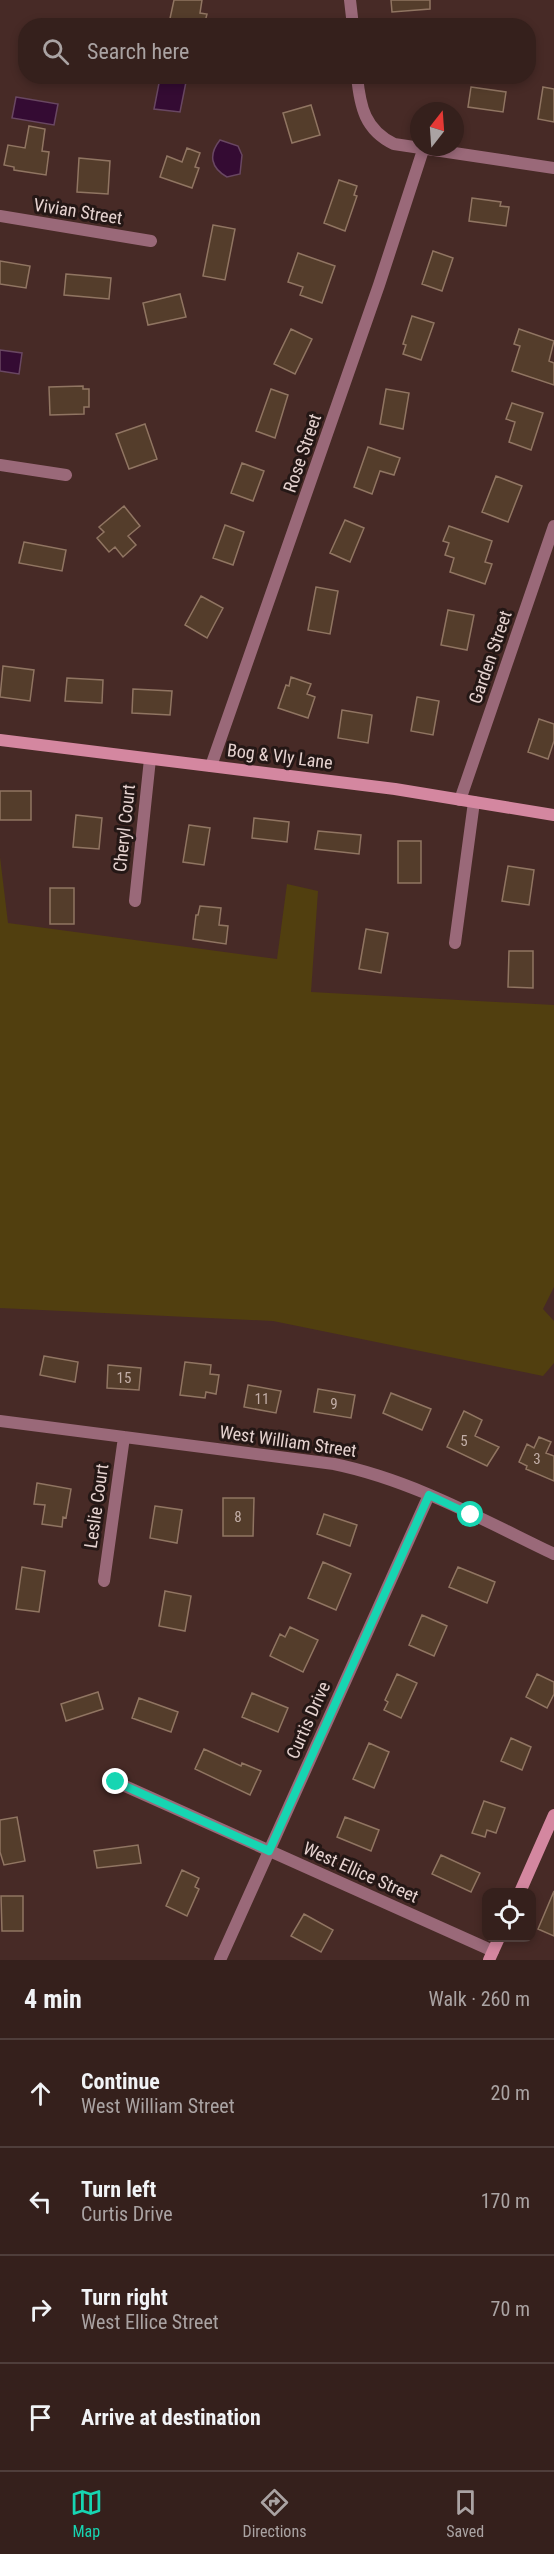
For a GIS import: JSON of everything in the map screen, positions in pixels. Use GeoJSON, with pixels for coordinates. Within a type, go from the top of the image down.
{"type":"FeatureCollection","features":[{"type":"Feature","properties":{"kind":"street"},"geometry":{"type":"LineString","coordinates":[[350,0],[352,18]]}},
{"type":"Feature","properties":{"kind":"street"},"geometry":{"type":"LineString","coordinates":[[358,84],[364,116],[376,133],[394,144],[410,147]]}},
{"type":"Feature","properties":{"kind":"street","name":"Rose Street"},"geometry":{"type":"LineString","coordinates":[[211,766],[371,307],[421,156]]}},
{"type":"Feature","properties":{"kind":"street"},"geometry":{"type":"LineString","coordinates":[[464,156],[554,168]]}},
{"type":"Feature","properties":{"kind":"street","name":"Vivian Street"},"geometry":{"type":"LineString","coordinates":[[0,216],[151,241]]}},
{"type":"Feature","properties":{"kind":"street"},"geometry":{"type":"LineString","coordinates":[[0,465],[66,475]]}},
{"type":"Feature","properties":{"kind":"street","name":"Garden Street"},"geometry":{"type":"LineString","coordinates":[[460,800],[554,526]]}},
{"type":"Feature","properties":{"kind":"street","name":"Bog & Vly Lane"},"geometry":{"type":"LineString","coordinates":[[0,740],[395,789],[554,815]]}},
{"type":"Feature","properties":{"kind":"street","name":"Cheryl Court"},"geometry":{"type":"LineString","coordinates":[[135,901],[150,759]]}},
{"type":"Feature","properties":{"kind":"street"},"geometry":{"type":"LineString","coordinates":[[454,943],[474,802]]}},
{"type":"Feature","properties":{"kind":"street","name":"West William Street"},"geometry":{"type":"LineString","coordinates":[[0,1421],[366,1470],[429,1495],[554,1554]]}},
{"type":"Feature","properties":{"kind":"street","name":"Leslie Court"},"geometry":{"type":"LineString","coordinates":[[104,1581],[124,1437]]}},
{"type":"Feature","properties":{"kind":"street","name":"Curtis Drive"},"geometry":{"type":"LineString","coordinates":[[219,1960],[429,1495]]}},
{"type":"Feature","properties":{"kind":"street","name":"West Ellice Street"},"geometry":{"type":"LineString","coordinates":[[116,1782],[269,1851],[491,1956]]}},
{"type":"Feature","properties":{"kind":"street"},"geometry":{"type":"LineString","coordinates":[[522,1888],[554,1815]]}},
{"type":"Feature","properties":{"kind":"street"},"geometry":{"type":"LineString","coordinates":[[491,1956],[497,1942]]}},
{"type":"Feature","properties":{"kind":"shaded area"},"geometry":{"type":"Polygon","coordinates":[[[159,84],[186,84],[180,112],[154,109],[159,84]]]}},
{"type":"Feature","properties":{"kind":"shaded area"},"geometry":{"type":"Polygon","coordinates":[[[16,97],[58,104],[54,125],[12,118],[16,97]]]}},
{"type":"Feature","properties":{"kind":"shaded area"},"geometry":{"type":"Polygon","coordinates":[[[220,140],[238,146],[242,155],[240,174],[227,177],[217,170],[213,156],[220,140]]]}},
{"type":"Feature","properties":{"kind":"shaded area"},"geometry":{"type":"Polygon","coordinates":[[[0,350],[22,353],[19,374],[0,371],[0,350]]]}},
{"type":"Feature","properties":{"kind":"shaded area"},"geometry":{"type":"Polygon","coordinates":[[[0,857],[8,923],[277,959],[287,884],[318,891],[311,992],[554,1005],[554,1287],[543,1309],[554,1321],[554,1363],[543,1376],[273,1321],[0,1308],[0,857]]]}},
{"type":"Feature","properties":{"kind":"building"},"geometry":{"type":"Polygon","coordinates":[[[174,0],[202,0],[200,13],[207,14],[206,18],[170,18],[174,0]]]}},
{"type":"Feature","properties":{"kind":"building"},"geometry":{"type":"Polygon","coordinates":[[[391,0],[430,0],[430,9],[392,12],[391,0]]]}},
{"type":"Feature","properties":{"kind":"building"},"geometry":{"type":"Polygon","coordinates":[[[471,87],[506,92],[503,112],[468,107],[471,87]]]}},
{"type":"Feature","properties":{"kind":"building"},"geometry":{"type":"Polygon","coordinates":[[[543,87],[554,89],[554,122],[538,119],[543,87]]]}},
{"type":"Feature","properties":{"kind":"building"},"geometry":{"type":"Polygon","coordinates":[[[311,105],[320,135],[292,143],[283,113],[311,105]]]}},
{"type":"Feature","properties":{"kind":"building"},"geometry":{"type":"Polygon","coordinates":[[[29,126],[45,129],[42,151],[49,152],[46,175],[14,170],[14,167],[4,165],[8,145],[25,148],[29,126]]]}},
{"type":"Feature","properties":{"kind":"building"},"geometry":{"type":"Polygon","coordinates":[[[187,148],[200,153],[195,167],[199,168],[192,188],[160,177],[167,156],[182,162],[187,148]]]}},
{"type":"Feature","properties":{"kind":"building"},"geometry":{"type":"Polygon","coordinates":[[[79,158],[110,161],[108,194],[77,192],[79,158]]]}},
{"type":"Feature","properties":{"kind":"building"},"geometry":{"type":"Polygon","coordinates":[[[339,180],[357,186],[354,195],[357,196],[345,231],[324,223],[339,180]]]}},
{"type":"Feature","properties":{"kind":"building"},"geometry":{"type":"Polygon","coordinates":[[[472,198],[501,202],[500,206],[509,207],[506,226],[469,221],[472,198]]]}},
{"type":"Feature","properties":{"kind":"building"},"geometry":{"type":"Polygon","coordinates":[[[213,225],[235,229],[225,280],[203,276],[213,225]]]}},
{"type":"Feature","properties":{"kind":"building"},"geometry":{"type":"Polygon","coordinates":[[[433,251],[453,258],[442,291],[422,284],[433,251]]]}},
{"type":"Feature","properties":{"kind":"building"},"geometry":{"type":"Polygon","coordinates":[[[298,253],[335,266],[322,303],[300,295],[303,287],[288,282],[298,253]]]}},
{"type":"Feature","properties":{"kind":"building"},"geometry":{"type":"Polygon","coordinates":[[[0,261],[30,266],[26,288],[0,284],[0,261]]]}},
{"type":"Feature","properties":{"kind":"building"},"geometry":{"type":"Polygon","coordinates":[[[66,274],[111,278],[109,299],[64,295],[66,274]]]}},
{"type":"Feature","properties":{"kind":"building"},"geometry":{"type":"Polygon","coordinates":[[[180,294],[186,317],[148,325],[143,303],[180,294]]]}},
{"type":"Feature","properties":{"kind":"building"},"geometry":{"type":"Polygon","coordinates":[[[412,316],[434,323],[421,360],[403,354],[406,345],[403,344],[412,316]]]}},
{"type":"Feature","properties":{"kind":"building"},"geometry":{"type":"Polygon","coordinates":[[[291,329],[312,339],[295,374],[274,364],[291,329]]]}},
{"type":"Feature","properties":{"kind":"building"},"geometry":{"type":"Polygon","coordinates":[[[519,329],[554,341],[549,361],[554,363],[554,385],[512,371],[520,346],[514,344],[519,329]]]}},
{"type":"Feature","properties":{"kind":"building"},"geometry":{"type":"Polygon","coordinates":[[[83,386],[83,389],[89,389],[89,407],[84,407],[84,414],[50,415],[49,387],[83,386]]]}},
{"type":"Feature","properties":{"kind":"building"},"geometry":{"type":"Polygon","coordinates":[[[271,389],[288,395],[275,438],[256,431],[271,389]]]}},
{"type":"Feature","properties":{"kind":"building"},"geometry":{"type":"Polygon","coordinates":[[[386,389],[409,393],[403,429],[380,424],[386,389]]]}},
{"type":"Feature","properties":{"kind":"building"},"geometry":{"type":"Polygon","coordinates":[[[512,403],[543,413],[531,450],[509,442],[515,422],[506,419],[512,403]]]}},
{"type":"Feature","properties":{"kind":"building"},"geometry":{"type":"Polygon","coordinates":[[[145,424],[157,459],[129,469],[116,434],[145,424]]]}},
{"type":"Feature","properties":{"kind":"building"},"geometry":{"type":"Polygon","coordinates":[[[368,447],[400,458],[394,475],[380,471],[372,494],[354,487],[368,447]]]}},
{"type":"Feature","properties":{"kind":"building"},"geometry":{"type":"Polygon","coordinates":[[[242,463],[264,471],[253,501],[231,493],[242,463]]]}},
{"type":"Feature","properties":{"kind":"building"},"geometry":{"type":"Polygon","coordinates":[[[496,476],[522,486],[508,522],[482,512],[496,476]]]}},
{"type":"Feature","properties":{"kind":"building"},"geometry":{"type":"Polygon","coordinates":[[[124,506],[140,526],[128,536],[136,545],[123,557],[115,547],[109,552],[97,538],[104,532],[99,527],[124,506]]]}},
{"type":"Feature","properties":{"kind":"building"},"geometry":{"type":"Polygon","coordinates":[[[345,520],[364,528],[350,562],[330,553],[345,520]]]}},
{"type":"Feature","properties":{"kind":"building"},"geometry":{"type":"Polygon","coordinates":[[[225,525],[244,532],[233,565],[213,558],[225,525]]]}},
{"type":"Feature","properties":{"kind":"building"},"geometry":{"type":"Polygon","coordinates":[[[449,526],[492,541],[485,562],[492,564],[485,584],[450,572],[454,558],[445,555],[449,543],[443,541],[449,526]]]}},
{"type":"Feature","properties":{"kind":"building"},"geometry":{"type":"Polygon","coordinates":[[[24,542],[66,550],[62,571],[19,563],[24,542]]]}},
{"type":"Feature","properties":{"kind":"building"},"geometry":{"type":"Polygon","coordinates":[[[316,587],[338,591],[330,634],[308,630],[316,587]]]}},
{"type":"Feature","properties":{"kind":"building"},"geometry":{"type":"Polygon","coordinates":[[[201,596],[223,608],[207,638],[185,625],[201,596]]]}},
{"type":"Feature","properties":{"kind":"building"},"geometry":{"type":"Polygon","coordinates":[[[448,610],[474,615],[467,650],[441,645],[448,610]]]}},
{"type":"Feature","properties":{"kind":"building"},"geometry":{"type":"Polygon","coordinates":[[[3,666],[34,670],[30,701],[0,697],[3,666]]]}},
{"type":"Feature","properties":{"kind":"building"},"geometry":{"type":"Polygon","coordinates":[[[291,677],[311,684],[307,694],[315,697],[308,718],[278,708],[291,677]]]}},
{"type":"Feature","properties":{"kind":"building"},"geometry":{"type":"Polygon","coordinates":[[[67,678],[103,680],[102,703],[65,701],[67,678]]]}},
{"type":"Feature","properties":{"kind":"building"},"geometry":{"type":"Polygon","coordinates":[[[133,689],[172,691],[170,715],[132,713],[133,689]]]}},
{"type":"Feature","properties":{"kind":"building"},"geometry":{"type":"Polygon","coordinates":[[[417,697],[439,701],[433,735],[411,731],[417,697]]]}},
{"type":"Feature","properties":{"kind":"building"},"geometry":{"type":"Polygon","coordinates":[[[342,710],[372,715],[368,743],[338,738],[342,710]]]}},
{"type":"Feature","properties":{"kind":"building"},"geometry":{"type":"Polygon","coordinates":[[[539,719],[554,724],[554,741],[548,759],[528,752],[539,719]]]}},
{"type":"Feature","properties":{"kind":"building"},"geometry":{"type":"Polygon","coordinates":[[[0,791],[31,791],[31,820],[0,820],[0,791]]]}},
{"type":"Feature","properties":{"kind":"building"},"geometry":{"type":"Polygon","coordinates":[[[76,815],[102,818],[99,849],[73,847],[76,815]]]}},
{"type":"Feature","properties":{"kind":"building"},"geometry":{"type":"Polygon","coordinates":[[[254,818],[289,822],[287,842],[252,838],[254,818]]]}},
{"type":"Feature","properties":{"kind":"building"},"geometry":{"type":"Polygon","coordinates":[[[189,825],[210,828],[204,865],[183,862],[189,825]]]}},
{"type":"Feature","properties":{"kind":"building"},"geometry":{"type":"Polygon","coordinates":[[[318,831],[361,835],[359,854],[315,849],[318,831]]]}},
{"type":"Feature","properties":{"kind":"building"},"geometry":{"type":"Polygon","coordinates":[[[398,841],[421,841],[421,883],[398,883],[398,841]]]}},
{"type":"Feature","properties":{"kind":"building"},"geometry":{"type":"Polygon","coordinates":[[[508,866],[534,870],[529,905],[502,901],[508,866]]]}},
{"type":"Feature","properties":{"kind":"building"},"geometry":{"type":"Polygon","coordinates":[[[50,888],[74,888],[74,924],[50,924],[50,888]]]}},
{"type":"Feature","properties":{"kind":"building"},"geometry":{"type":"Polygon","coordinates":[[[200,906],[221,908],[219,925],[228,926],[226,944],[193,939],[196,915],[198,915],[200,906]]]}},
{"type":"Feature","properties":{"kind":"building"},"geometry":{"type":"Polygon","coordinates":[[[366,929],[388,933],[381,973],[359,969],[366,929]]]}},
{"type":"Feature","properties":{"kind":"building"},"geometry":{"type":"Polygon","coordinates":[[[509,951],[533,951],[533,988],[508,987],[509,951]]]}},
{"type":"Feature","properties":{"kind":"building"},"geometry":{"type":"Polygon","coordinates":[[[44,1356],[78,1362],[75,1382],[40,1375],[44,1356]]]}},
{"type":"Feature","properties":{"kind":"building"},"geometry":{"type":"Polygon","coordinates":[[[185,1362],[211,1365],[210,1374],[219,1375],[216,1394],[206,1392],[205,1398],[180,1395],[185,1362]]]}},
{"type":"Feature","properties":{"kind":"building"},"geometry":{"type":"Polygon","coordinates":[[[108,1365],[141,1368],[139,1390],[107,1388],[108,1365]]]}},
{"type":"Feature","properties":{"kind":"building"},"geometry":{"type":"Polygon","coordinates":[[[248,1385],[281,1391],[276,1413],[244,1407],[248,1385]]]}},
{"type":"Feature","properties":{"kind":"building"},"geometry":{"type":"Polygon","coordinates":[[[318,1389],[355,1395],[351,1418],[314,1412],[318,1389]]]}},
{"type":"Feature","properties":{"kind":"building"},"geometry":{"type":"Polygon","coordinates":[[[391,1393],[431,1409],[422,1430],[383,1413],[391,1393]]]}},
{"type":"Feature","properties":{"kind":"building"},"geometry":{"type":"Polygon","coordinates":[[[464,1411],[482,1420],[475,1436],[499,1447],[487,1466],[447,1447],[464,1411]]]}},
{"type":"Feature","properties":{"kind":"building"},"geometry":{"type":"Polygon","coordinates":[[[539,1437],[551,1442],[546,1453],[554,1456],[554,1481],[526,1469],[527,1466],[519,1462],[527,1444],[534,1448],[539,1437]]]}},
{"type":"Feature","properties":{"kind":"building"},"geometry":{"type":"Polygon","coordinates":[[[37,1483],[71,1489],[66,1518],[63,1517],[62,1527],[42,1524],[45,1505],[34,1504],[37,1483]]]}},
{"type":"Feature","properties":{"kind":"building"},"geometry":{"type":"Polygon","coordinates":[[[223,1498],[254,1498],[253,1536],[223,1536],[223,1498]]]}},
{"type":"Feature","properties":{"kind":"building"},"geometry":{"type":"Polygon","coordinates":[[[155,1506],[182,1510],[177,1543],[150,1538],[155,1506]]]}},
{"type":"Feature","properties":{"kind":"building"},"geometry":{"type":"Polygon","coordinates":[[[324,1514],[357,1525],[350,1546],[317,1534],[324,1514]]]}},
{"type":"Feature","properties":{"kind":"building"},"geometry":{"type":"Polygon","coordinates":[[[323,1562],[351,1574],[336,1610],[308,1598],[323,1562]]]}},
{"type":"Feature","properties":{"kind":"building"},"geometry":{"type":"Polygon","coordinates":[[[22,1567],[45,1571],[39,1612],[16,1609],[22,1567]]]}},
{"type":"Feature","properties":{"kind":"building"},"geometry":{"type":"Polygon","coordinates":[[[458,1567],[495,1582],[487,1603],[449,1587],[458,1567]]]}},
{"type":"Feature","properties":{"kind":"building"},"geometry":{"type":"Polygon","coordinates":[[[165,1591],[191,1596],[185,1631],[159,1626],[165,1591]]]}},
{"type":"Feature","properties":{"kind":"building"},"geometry":{"type":"Polygon","coordinates":[[[422,1615],[447,1626],[434,1656],[409,1645],[422,1615]]]}},
{"type":"Feature","properties":{"kind":"building"},"geometry":{"type":"Polygon","coordinates":[[[290,1627],[318,1640],[303,1672],[270,1656],[280,1634],[285,1637],[290,1627]]]}},
{"type":"Feature","properties":{"kind":"building"},"geometry":{"type":"Polygon","coordinates":[[[397,1674],[417,1683],[401,1718],[384,1710],[388,1702],[385,1700],[397,1674]]]}},
{"type":"Feature","properties":{"kind":"building"},"geometry":{"type":"Polygon","coordinates":[[[537,1674],[554,1682],[554,1694],[547,1708],[526,1697],[537,1674]]]}},
{"type":"Feature","properties":{"kind":"building"},"geometry":{"type":"Polygon","coordinates":[[[98,1692],[103,1709],[66,1721],[61,1704],[98,1692]]]}},
{"type":"Feature","properties":{"kind":"building"},"geometry":{"type":"Polygon","coordinates":[[[252,1693],[288,1708],[278,1732],[242,1717],[252,1693]]]}},
{"type":"Feature","properties":{"kind":"building"},"geometry":{"type":"Polygon","coordinates":[[[139,1698],[178,1712],[171,1732],[132,1718],[139,1698]]]}},
{"type":"Feature","properties":{"kind":"building"},"geometry":{"type":"Polygon","coordinates":[[[511,1738],[531,1747],[522,1770],[501,1761],[511,1738]]]}},
{"type":"Feature","properties":{"kind":"building"},"geometry":{"type":"Polygon","coordinates":[[[369,1743],[389,1752],[374,1788],[353,1779],[369,1743]]]}},
{"type":"Feature","properties":{"kind":"building"},"geometry":{"type":"Polygon","coordinates":[[[204,1749],[241,1766],[242,1763],[261,1771],[250,1795],[195,1769],[204,1749]]]}},
{"type":"Feature","properties":{"kind":"building"},"geometry":{"type":"Polygon","coordinates":[[[484,1801],[505,1808],[496,1833],[487,1830],[485,1837],[472,1833],[484,1801]]]}},
{"type":"Feature","properties":{"kind":"building"},"geometry":{"type":"Polygon","coordinates":[[[17,1817],[25,1861],[4,1865],[0,1852],[0,1820],[17,1817]]]}},
{"type":"Feature","properties":{"kind":"building"},"geometry":{"type":"Polygon","coordinates":[[[345,1817],[379,1830],[371,1851],[337,1837],[345,1817]]]}},
{"type":"Feature","properties":{"kind":"building"},"geometry":{"type":"Polygon","coordinates":[[[138,1845],[141,1863],[97,1868],[94,1851],[138,1845]]]}},
{"type":"Feature","properties":{"kind":"building"},"geometry":{"type":"Polygon","coordinates":[[[441,1855],[480,1873],[471,1892],[432,1874],[441,1855]]]}},
{"type":"Feature","properties":{"kind":"building"},"geometry":{"type":"Polygon","coordinates":[[[182,1870],[199,1878],[195,1887],[199,1889],[187,1916],[166,1906],[182,1870]]]}},
{"type":"Feature","properties":{"kind":"building"},"geometry":{"type":"Polygon","coordinates":[[[554,1891],[554,1936],[538,1929],[554,1891]]]}},
{"type":"Feature","properties":{"kind":"building"},"geometry":{"type":"Polygon","coordinates":[[[1,1896],[23,1896],[23,1931],[2,1931],[1,1896]]]}},
{"type":"Feature","properties":{"kind":"building"},"geometry":{"type":"Polygon","coordinates":[[[304,1914],[333,1930],[321,1952],[291,1936],[304,1914]]]}},
{"type":"Feature","properties":{"kind":"route"},"geometry":{"type":"LineString","coordinates":[[116,1782],[269,1851],[429,1495],[471,1515]]}}]}
